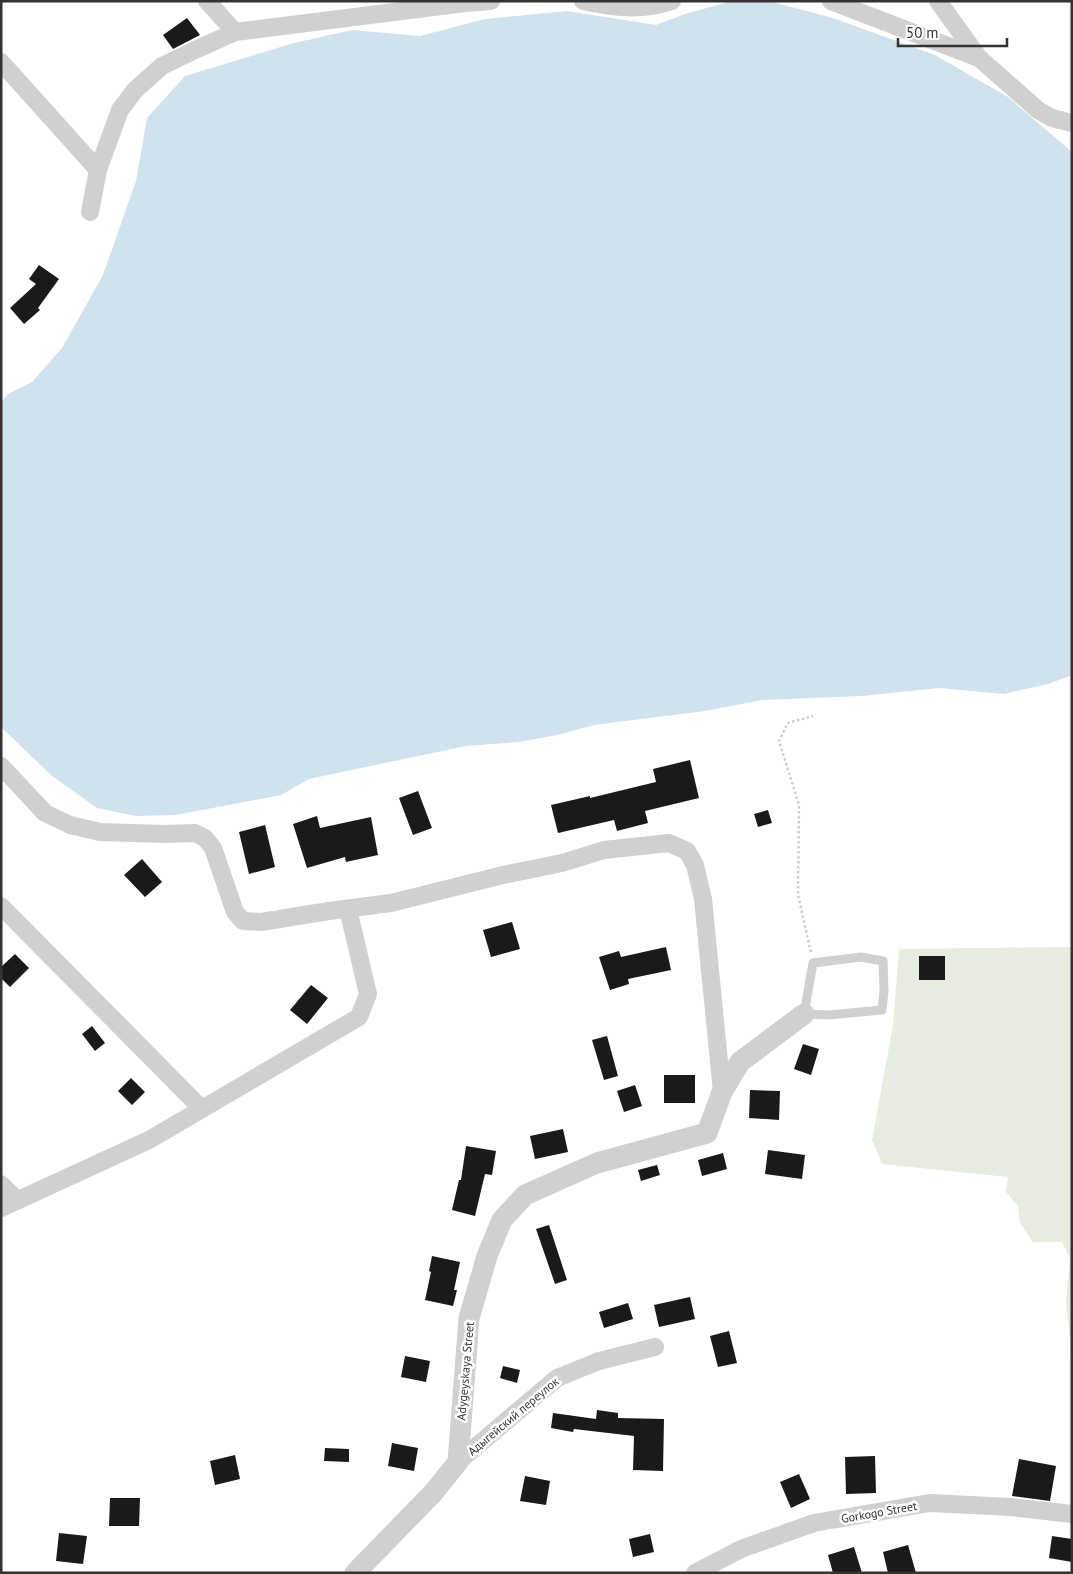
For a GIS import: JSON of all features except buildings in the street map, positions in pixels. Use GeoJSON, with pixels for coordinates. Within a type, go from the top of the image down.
{"type":"FeatureCollection","features":[{"type":"Feature","properties":{"kind":"street"},"geometry":{"type":"LineString","coordinates":[[208,1],[235,32]]}},
{"type":"Feature","properties":{"kind":"street"},"geometry":{"type":"LineString","coordinates":[[90,212],[98,170],[120,110],[135,90],[162,66],[235,32],[465,2],[491,1]]}},
{"type":"Feature","properties":{"kind":"street"},"geometry":{"type":"LineString","coordinates":[[584,1],[628,9],[672,1]]}},
{"type":"Feature","properties":{"kind":"street"},"geometry":{"type":"LineString","coordinates":[[831,1],[979,58]]}},
{"type":"Feature","properties":{"kind":"street"},"geometry":{"type":"LineString","coordinates":[[938,1],[979,58],[1038,110],[1057,120],[1072,123]]}},
{"type":"Feature","properties":{"kind":"street"},"geometry":{"type":"LineString","coordinates":[[1,62],[98,170]]}},
{"type":"Feature","properties":{"kind":"street"},"geometry":{"type":"LineString","coordinates":[[1,766],[46,813],[70,826],[100,832],[195,833],[206,838],[213,848],[234,912],[243,921],[261,922],[391,903],[503,875],[562,863],[604,850],[669,844],[687,851],[695,865],[703,899],[722,1092]]}},
{"type":"Feature","properties":{"kind":"street"},"geometry":{"type":"LineString","coordinates":[[1,906],[202,1109]]}},
{"type":"Feature","properties":{"kind":"street"},"geometry":{"type":"LineString","coordinates":[[1,1208],[149,1140],[359,1017],[368,994],[348,909]]}},
{"type":"Feature","properties":{"kind":"street","name":"Adygeyskaya Street"},"geometry":{"type":"LineString","coordinates":[[458,1462],[469,1318],[486,1256],[502,1220],[526,1195],[597,1163],[708,1133],[722,1092],[740,1062],[804,1014]]}},
{"type":"Feature","properties":{"kind":"street"},"geometry":{"type":"LineString","coordinates":[[1,1184],[17,1200]]}},
{"type":"Feature","properties":{"kind":"street","name":"Адыгейский переулок"},"geometry":{"type":"LineString","coordinates":[[458,1462],[557,1378],[599,1361],[655,1347]]}},
{"type":"Feature","properties":{"kind":"street"},"geometry":{"type":"LineString","coordinates":[[355,1573],[433,1493],[458,1462]]}},
{"type":"Feature","properties":{"kind":"street","name":"Gorkogo Street"},"geometry":{"type":"LineString","coordinates":[[695,1573],[741,1549],[814,1523],[929,1502],[1012,1507],[1072,1514]]}},
{"type":"Feature","properties":{"kind":"lane"},"geometry":{"type":"LineString","coordinates":[[861,957],[883,961],[884,991],[882,1010],[829,1015],[804,1014],[813,963],[861,957]]}},
{"type":"Feature","properties":{"kind":"path"},"geometry":{"type":"LineString","coordinates":[[813,716],[788,723],[779,741],[800,805],[798,895],[813,963]]}},
{"type":"Feature","properties":{"kind":"shaded area"},"geometry":{"type":"Polygon","coordinates":[[[1072,947],[1072,1388],[1066,1302],[1070,1258],[1062,1242],[1033,1242],[1020,1223],[1018,1206],[1006,1192],[1008,1177],[882,1164],[872,1140],[893,1025],[899,949],[1072,947]]]}},
{"type":"Feature","properties":{"kind":"water"},"geometry":{"type":"Polygon","coordinates":[[[732,1],[769,1],[833,18],[935,55],[1008,97],[1072,152],[1072,675],[1048,684],[1004,694],[939,688],[863,696],[762,700],[705,711],[594,725],[557,735],[519,742],[466,746],[309,779],[281,795],[176,815],[136,816],[97,808],[52,776],[1,727],[1,402],[8,394],[32,382],[62,348],[103,275],[136,181],[147,118],[185,76],[294,43],[352,30],[420,36],[485,19],[567,11],[656,25],[685,14],[732,1]]]}}]}
